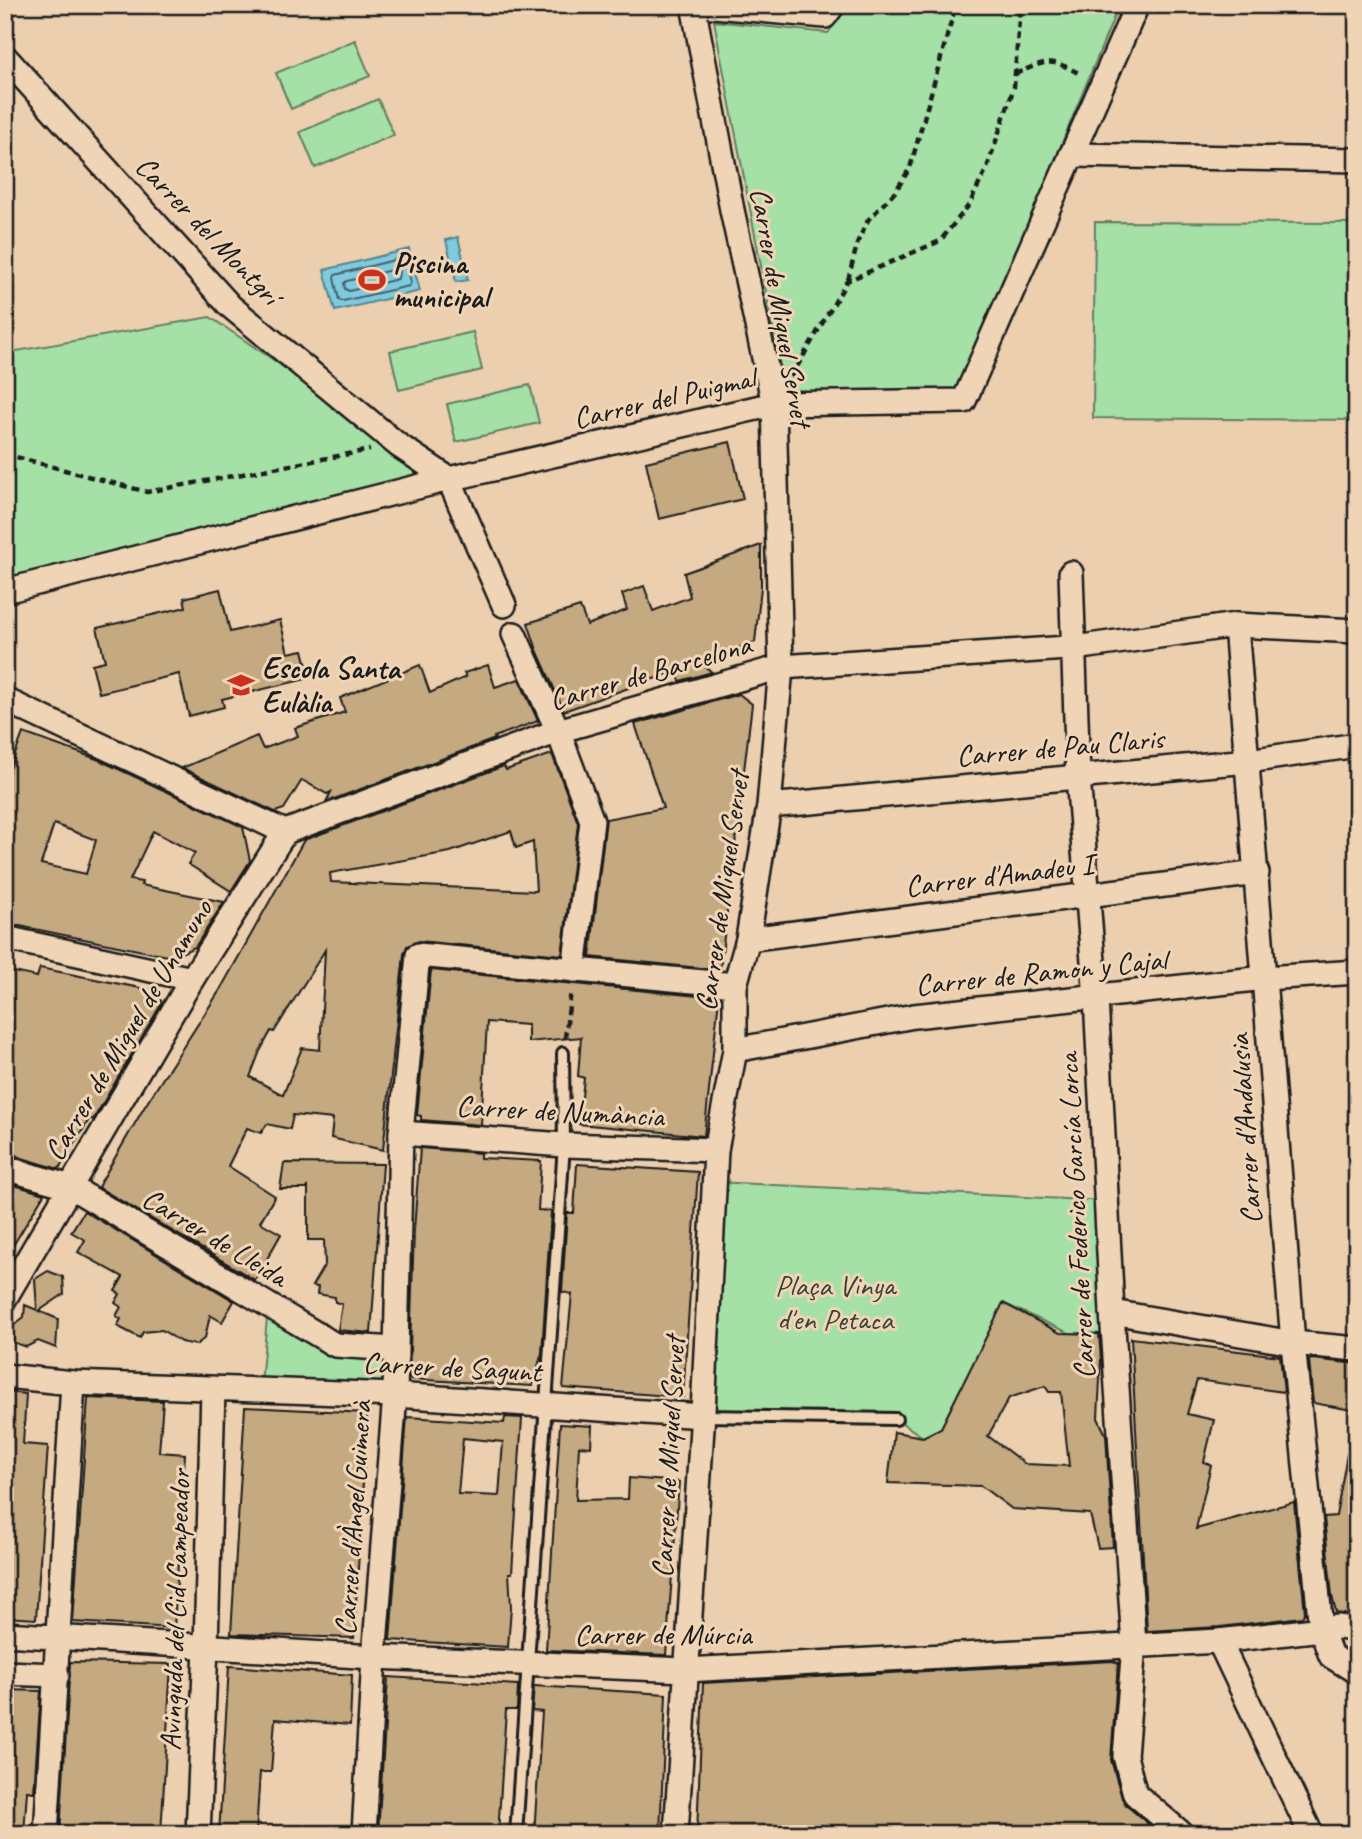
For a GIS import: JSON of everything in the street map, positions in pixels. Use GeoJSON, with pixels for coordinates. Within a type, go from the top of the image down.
{"type":"FeatureCollection","features":[{"type":"Feature","properties":{"kind":"street","name":"Carrer de Miquel Servet"},"geometry":{"type":"LineString","coordinates":[[676,1834],[703,1416],[716,1150],[734,1050],[735,985],[748,939],[769,806],[780,667],[774,404],[732,210],[693,5]]}},
{"type":"Feature","properties":{"kind":"street"},"geometry":{"type":"LineString","coordinates":[[703,5],[825,16],[833,5]]}},
{"type":"Feature","properties":{"kind":"street","name":"Carrer del Puigmal"},"geometry":{"type":"LineString","coordinates":[[5,591],[449,479],[774,404],[964,401],[1137,5]]}},
{"type":"Feature","properties":{"kind":"street","name":"Carrer del Montgrí"},"geometry":{"type":"LineString","coordinates":[[5,57],[230,306],[398,444],[449,479]]}},
{"type":"Feature","properties":{"kind":"street"},"geometry":{"type":"LineString","coordinates":[[1071,155],[1357,160]]}},
{"type":"Feature","properties":{"kind":"street"},"geometry":{"type":"LineString","coordinates":[[449,479],[503,605]]}},
{"type":"Feature","properties":{"kind":"street","name":"Carrer de Federico García Lorca"},"geometry":{"type":"LineString","coordinates":[[1071,573],[1078,777],[1096,998],[1112,1312],[1134,1645],[1125,1756],[1135,1794],[1182,1834]]}},
{"type":"Feature","properties":{"kind":"street","name":"Carrer de Barcelona"},"geometry":{"type":"LineString","coordinates":[[285,832],[558,731],[780,667],[1074,648],[1236,625],[1357,631]]}},
{"type":"Feature","properties":{"kind":"street","name":"Carrer d'Andalusia"},"geometry":{"type":"LineString","coordinates":[[1236,625],[1293,1343],[1321,1629]]}},
{"type":"Feature","properties":{"kind":"street"},"geometry":{"type":"LineString","coordinates":[[514,634],[558,731],[592,821],[574,970],[735,985]]}},
{"type":"Feature","properties":{"kind":"street"},"geometry":{"type":"LineString","coordinates":[[7,706],[285,832]]}},
{"type":"Feature","properties":{"kind":"street","name":"Carrer de Pau Claris"},"geometry":{"type":"LineString","coordinates":[[769,806],[1248,761],[1357,745]]}},
{"type":"Feature","properties":{"kind":"street","name":"Carrer de Miguel de Unamuno"},"geometry":{"type":"LineString","coordinates":[[5,1298],[192,979],[285,832]]}},
{"type":"Feature","properties":{"kind":"street","name":"Carrer d'Amadeu I"},"geometry":{"type":"LineString","coordinates":[[748,939],[1257,873]]}},
{"type":"Feature","properties":{"kind":"street"},"geometry":{"type":"LineString","coordinates":[[5,938],[192,979]]}},
{"type":"Feature","properties":{"kind":"street","name":"Carrer d'Àngel Guimerà"},"geometry":{"type":"LineString","coordinates":[[363,1834],[395,1395],[401,1133],[418,955],[574,970]]}},
{"type":"Feature","properties":{"kind":"street","name":"Carrer de Ramon y Cajal"},"geometry":{"type":"LineString","coordinates":[[734,1050],[914,1016],[1265,978],[1357,972]]}},
{"type":"Feature","properties":{"kind":"street","name":"Carrer de Numància"},"geometry":{"type":"LineString","coordinates":[[401,1133],[565,1145],[716,1150]]}},
{"type":"Feature","properties":{"kind":"street","name":"Carrer de Lleida"},"geometry":{"type":"LineString","coordinates":[[5,1168],[71,1188],[335,1345],[394,1349]]}},
{"type":"Feature","properties":{"kind":"street"},"geometry":{"type":"LineString","coordinates":[[1112,1312],[1293,1343],[1357,1349]]}},
{"type":"Feature","properties":{"kind":"street","name":"Carrer de Sagunt"},"geometry":{"type":"LineString","coordinates":[[5,1376],[73,1383],[395,1395],[703,1416]]}},
{"type":"Feature","properties":{"kind":"street"},"geometry":{"type":"LineString","coordinates":[[46,1834],[73,1383]]}},
{"type":"Feature","properties":{"kind":"street","name":"Avinguda del Cid Campeador"},"geometry":{"type":"LineString","coordinates":[[198,1834],[213,1389]]}},
{"type":"Feature","properties":{"kind":"street","name":"Carrer de Múrcia"},"geometry":{"type":"LineString","coordinates":[[5,1634],[374,1657],[686,1670],[1219,1641],[1339,1627],[1357,1630]]}},
{"type":"Feature","properties":{"kind":"street"},"geometry":{"type":"LineString","coordinates":[[1321,1629],[1331,1656],[1357,1672]]}},
{"type":"Feature","properties":{"kind":"street"},"geometry":{"type":"LineString","coordinates":[[1219,1641],[1311,1834]]}},
{"type":"Feature","properties":{"kind":"street"},"geometry":{"type":"LineString","coordinates":[[5,1672],[57,1675]]}},
{"type":"Feature","properties":{"kind":"lane"},"geometry":{"type":"LineString","coordinates":[[516,1834],[565,1145],[563,1053]]}},
{"type":"Feature","properties":{"kind":"lane","name":"Carrer de Sagunt"},"geometry":{"type":"LineString","coordinates":[[703,1416],[896,1419]]}},
{"type":"Feature","properties":{"kind":"path"},"geometry":{"type":"LineString","coordinates":[[774,404],[848,281],[858,241],[868,220],[895,192],[910,168],[953,15],[953,5]]}},
{"type":"Feature","properties":{"kind":"path"},"geometry":{"type":"LineString","coordinates":[[848,281],[940,241],[969,205],[987,168],[1014,87],[1020,5]]}},
{"type":"Feature","properties":{"kind":"path"},"geometry":{"type":"LineString","coordinates":[[1015,74],[1039,64],[1056,62],[1101,86]]}},
{"type":"Feature","properties":{"kind":"path"},"geometry":{"type":"LineString","coordinates":[[5,454],[147,492],[398,444]]}},
{"type":"Feature","properties":{"kind":"path"},"geometry":{"type":"LineString","coordinates":[[563,1053],[574,970]]}},
{"type":"Feature","properties":{"kind":"green space"},"geometry":{"type":"Polygon","coordinates":[[[849,5],[1119,5],[959,392],[798,392],[784,386],[714,21],[828,33],[849,5]]]}},
{"type":"Feature","properties":{"kind":"green space"},"geometry":{"type":"Polygon","coordinates":[[[355,40],[370,76],[291,109],[276,73],[355,40]]]}},
{"type":"Feature","properties":{"kind":"green space"},"geometry":{"type":"Polygon","coordinates":[[[378,99],[394,135],[315,168],[300,132],[378,99]]]}},
{"type":"Feature","properties":{"kind":"green space"},"geometry":{"type":"Polygon","coordinates":[[[1095,222],[1357,223],[1357,420],[1093,418],[1095,222]]]}},
{"type":"Feature","properties":{"kind":"green space"},"geometry":{"type":"Polygon","coordinates":[[[210,317],[449,479],[5,591],[5,353],[210,317]]]}},
{"type":"Feature","properties":{"kind":"green space"},"geometry":{"type":"Polygon","coordinates":[[[473,332],[482,370],[399,390],[390,351],[473,332]]]}},
{"type":"Feature","properties":{"kind":"green space"},"geometry":{"type":"Polygon","coordinates":[[[530,385],[539,423],[456,442],[447,404],[530,385]]]}},
{"type":"Feature","properties":{"kind":"green space","name":"Plaça Vinya d'en Petaca"},"geometry":{"type":"Polygon","coordinates":[[[714,1182],[1107,1201],[1101,1334],[1069,1333],[1003,1303],[941,1428],[923,1437],[896,1419],[703,1412],[714,1182]]]}},
{"type":"Feature","properties":{"kind":"green space"},"geometry":{"type":"Polygon","coordinates":[[[267,1318],[331,1351],[385,1357],[382,1387],[261,1383],[267,1318]]]}},
{"type":"Feature","properties":{"kind":"water","name":"Piscina municipal"},"geometry":{"type":"Polygon","coordinates":[[[458,237],[468,280],[456,282],[446,240],[458,237]]]}},
{"type":"Feature","properties":{"kind":"water","name":"Piscina municipal"},"geometry":{"type":"Polygon","coordinates":[[[409,249],[420,291],[335,311],[324,270],[409,249]]]}},
{"type":"Feature","properties":{"kind":"building"},"geometry":{"type":"Polygon","coordinates":[[[730,442],[743,499],[659,519],[646,462],[730,442]]]}},
{"type":"Feature","properties":{"kind":"building"},"geometry":{"type":"Polygon","coordinates":[[[761,545],[761,587],[755,642],[699,662],[712,672],[680,681],[676,671],[564,711],[528,623],[580,607],[587,625],[627,610],[622,594],[644,586],[653,611],[690,597],[684,573],[761,545]]]}},
{"type":"Feature","properties":{"kind":"building"},"geometry":{"type":"Polygon","coordinates":[[[220,589],[230,632],[280,620],[288,653],[303,650],[310,678],[222,699],[224,707],[189,716],[179,674],[99,693],[92,664],[105,661],[97,628],[186,607],[184,598],[220,589]]]}},
{"type":"Feature","properties":{"kind":"building"},"geometry":{"type":"Polygon","coordinates":[[[420,665],[430,693],[466,677],[464,673],[488,665],[495,687],[519,679],[538,721],[326,802],[331,792],[327,794],[302,780],[284,809],[275,812],[182,768],[257,736],[263,749],[298,736],[295,728],[345,712],[340,698],[420,665]]]}},
{"type":"Feature","properties":{"kind":"building"},"geometry":{"type":"Polygon","coordinates":[[[739,694],[752,704],[720,970],[590,957],[606,819],[663,808],[635,724],[739,694]]]}},
{"type":"Feature","properties":{"kind":"building"},"geometry":{"type":"Polygon","coordinates":[[[23,733],[97,759],[243,827],[250,861],[231,891],[188,864],[195,853],[153,831],[130,880],[142,882],[141,885],[224,902],[195,947],[172,957],[5,923],[5,782],[23,733]],[[54,824],[41,864],[86,874],[96,840],[54,824]]]}},
{"type":"Feature","properties":{"kind":"building"},"geometry":{"type":"Polygon","coordinates":[[[552,754],[578,823],[562,955],[419,941],[407,946],[383,1150],[331,1138],[333,1119],[293,1115],[290,1129],[267,1124],[261,1133],[247,1128],[228,1166],[275,1196],[260,1222],[281,1234],[255,1280],[98,1187],[145,1106],[220,990],[304,840],[504,766],[506,770],[552,754]],[[511,831],[450,852],[330,873],[331,882],[536,891],[533,842],[516,848],[511,831]],[[325,950],[274,1032],[271,1031],[250,1077],[283,1095],[302,1048],[320,1050],[325,950]]]}},
{"type":"Feature","properties":{"kind":"building"},"geometry":{"type":"Polygon","coordinates":[[[40,968],[155,991],[162,1003],[93,1120],[90,1118],[59,1169],[5,1150],[5,970],[37,977],[40,968]]]}},
{"type":"Feature","properties":{"kind":"building"},"geometry":{"type":"Polygon","coordinates":[[[431,970],[719,998],[704,1136],[579,1124],[584,1078],[578,1076],[581,1037],[528,1042],[528,1025],[487,1022],[481,1125],[421,1120],[421,1116],[417,1115],[431,970]]]}},
{"type":"Feature","properties":{"kind":"building"},"geometry":{"type":"Polygon","coordinates":[[[420,1148],[480,1153],[480,1158],[541,1161],[538,1210],[551,1211],[542,1353],[532,1386],[409,1379],[420,1148]]]}},
{"type":"Feature","properties":{"kind":"building"},"geometry":{"type":"Polygon","coordinates":[[[284,1163],[383,1164],[371,1333],[338,1330],[342,1304],[335,1302],[335,1297],[317,1294],[318,1287],[312,1286],[325,1264],[324,1240],[308,1240],[308,1186],[307,1189],[280,1189],[284,1163]]]}},
{"type":"Feature","properties":{"kind":"building"},"geometry":{"type":"Polygon","coordinates":[[[577,1164],[698,1172],[683,1397],[563,1388],[572,1294],[562,1292],[567,1213],[574,1213],[577,1164]]]}},
{"type":"Feature","properties":{"kind":"building"},"geometry":{"type":"Polygon","coordinates":[[[11,1184],[44,1194],[5,1259],[5,1194],[11,1184]]]}},
{"type":"Feature","properties":{"kind":"building"},"geometry":{"type":"Polygon","coordinates":[[[84,1211],[234,1301],[222,1322],[210,1315],[205,1338],[196,1345],[181,1342],[162,1330],[143,1332],[140,1338],[117,1326],[121,1319],[116,1316],[121,1307],[115,1303],[120,1294],[115,1291],[123,1277],[78,1252],[85,1240],[71,1232],[84,1211]]]}},
{"type":"Feature","properties":{"kind":"building"},"geometry":{"type":"Polygon","coordinates":[[[48,1271],[63,1277],[64,1294],[39,1311],[58,1319],[56,1348],[38,1341],[26,1347],[13,1342],[13,1326],[24,1317],[25,1305],[37,1310],[35,1279],[48,1271]]]}},
{"type":"Feature","properties":{"kind":"building"},"geometry":{"type":"Polygon","coordinates":[[[1003,1303],[1060,1333],[1099,1334],[1101,1359],[1098,1418],[1106,1435],[1113,1547],[1098,1548],[1090,1514],[1012,1509],[981,1486],[888,1483],[894,1432],[923,1437],[941,1428],[1003,1303]],[[1045,1386],[1009,1398],[988,1436],[1025,1464],[1069,1466],[1061,1392],[1049,1392],[1045,1386]]]}},
{"type":"Feature","properties":{"kind":"building"},"geometry":{"type":"Polygon","coordinates":[[[1131,1338],[1280,1356],[1284,1392],[1197,1380],[1187,1414],[1214,1420],[1204,1462],[1211,1465],[1196,1529],[1294,1502],[1305,1613],[1302,1617],[1220,1627],[1147,1631],[1131,1338]]]}},
{"type":"Feature","properties":{"kind":"building"},"geometry":{"type":"Polygon","coordinates":[[[1309,1360],[1357,1364],[1357,1411],[1313,1403],[1309,1360]]]}},
{"type":"Feature","properties":{"kind":"building"},"geometry":{"type":"Polygon","coordinates":[[[5,1392],[26,1394],[23,1444],[48,1446],[36,1619],[5,1617],[5,1392]]]}},
{"type":"Feature","properties":{"kind":"building"},"geometry":{"type":"Polygon","coordinates":[[[88,1398],[163,1401],[159,1452],[185,1454],[174,1628],[73,1622],[88,1398]]]}},
{"type":"Feature","properties":{"kind":"building"},"geometry":{"type":"Polygon","coordinates":[[[245,1407],[367,1413],[354,1638],[231,1634],[245,1407]]]}},
{"type":"Feature","properties":{"kind":"building"},"geometry":{"type":"Polygon","coordinates":[[[407,1417],[504,1423],[505,1417],[522,1418],[512,1573],[509,1573],[511,1607],[508,1647],[390,1640],[407,1417]],[[463,1438],[458,1494],[499,1496],[503,1442],[463,1438]]]}},
{"type":"Feature","properties":{"kind":"building"},"geometry":{"type":"Polygon","coordinates":[[[560,1424],[592,1426],[591,1447],[579,1446],[576,1500],[628,1499],[629,1478],[679,1482],[666,1655],[546,1650],[560,1424]]]}},
{"type":"Feature","properties":{"kind":"building"},"geometry":{"type":"Polygon","coordinates":[[[1347,1454],[1357,1455],[1357,1616],[1336,1613],[1324,1517],[1336,1516],[1347,1454]]]}},
{"type":"Feature","properties":{"kind":"building"},"geometry":{"type":"Polygon","coordinates":[[[1113,1661],[1118,1663],[1111,1760],[1126,1805],[1153,1828],[1143,1834],[697,1834],[703,1683],[1113,1661]]]}},
{"type":"Feature","properties":{"kind":"building"},"geometry":{"type":"Polygon","coordinates":[[[70,1662],[171,1664],[161,1834],[60,1834],[70,1662]]]}},
{"type":"Feature","properties":{"kind":"building"},"geometry":{"type":"Polygon","coordinates":[[[229,1666],[352,1675],[350,1725],[275,1719],[271,1772],[260,1772],[256,1834],[219,1834],[229,1666]]]}},
{"type":"Feature","properties":{"kind":"building"},"geometry":{"type":"Polygon","coordinates":[[[388,1677],[518,1685],[517,1710],[506,1710],[498,1834],[378,1834],[388,1677]]]}},
{"type":"Feature","properties":{"kind":"building"},"geometry":{"type":"Polygon","coordinates":[[[534,1686],[666,1694],[660,1834],[534,1834],[542,1712],[532,1711],[534,1686]]]}},
{"type":"Feature","properties":{"kind":"building"},"geometry":{"type":"Polygon","coordinates":[[[5,1690],[41,1691],[34,1792],[27,1791],[24,1834],[5,1834],[5,1690]]]}},
{"type":"Feature","properties":{"kind":"place","name":"Piscina municipal"},"geometry":{"type":"Point","coordinates":[372,280]}},
{"type":"Feature","properties":{"kind":"place","name":"Escola Santa Eulàlia"},"geometry":{"type":"Point","coordinates":[241,685]}}]}
